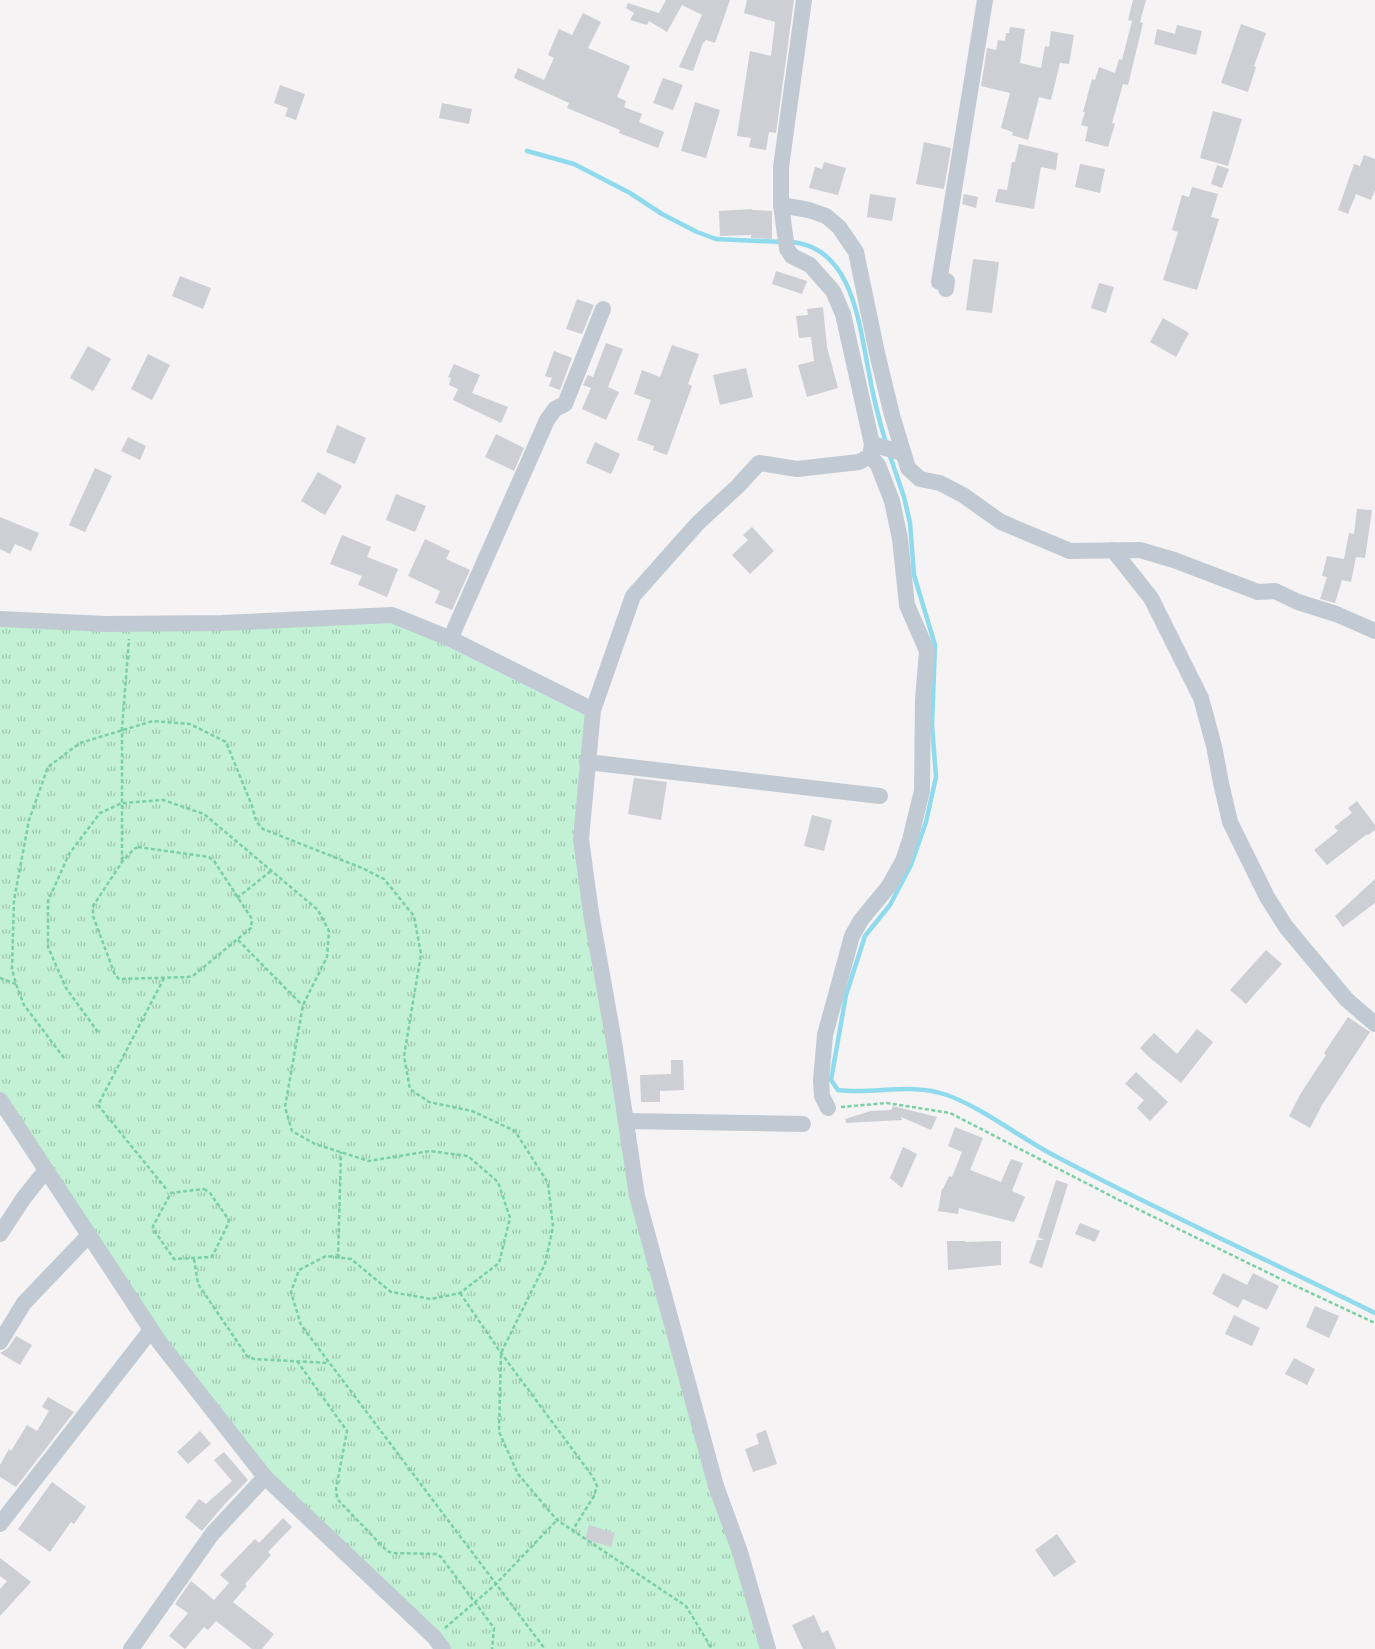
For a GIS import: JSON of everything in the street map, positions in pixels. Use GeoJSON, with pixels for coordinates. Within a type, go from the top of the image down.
{"type":"FeatureCollection","features":[{"type":"Feature","properties":{"kind":"street"},"geometry":{"type":"LineString","coordinates":[[804,0],[781,167],[780,205],[787,249],[792,256],[810,265],[832,291],[843,314],[871,450],[892,501],[900,539],[907,605],[927,651],[923,700],[922,791],[903,861],[889,886],[861,920],[852,936],[825,1035],[820,1080],[822,1096],[828,1108]]}},
{"type":"Feature","properties":{"kind":"street"},"geometry":{"type":"LineString","coordinates":[[946,289],[947,281],[939,282],[984,0]]}},
{"type":"Feature","properties":{"kind":"street"},"geometry":{"type":"LineString","coordinates":[[780,205],[808,210],[826,216],[839,227],[856,252],[877,353],[903,453],[908,468],[920,479],[940,483],[963,495],[1001,522],[1070,551],[1140,550],[1174,560],[1258,592],[1275,591],[1298,602],[1336,614],[1375,631]]}},
{"type":"Feature","properties":{"kind":"street"},"geometry":{"type":"LineString","coordinates":[[451,640],[547,420],[555,409],[565,404],[603,309]]}},
{"type":"Feature","properties":{"kind":"street"},"geometry":{"type":"LineString","coordinates":[[871,450],[903,453]]}},
{"type":"Feature","properties":{"kind":"street"},"geometry":{"type":"LineString","coordinates":[[768,1649],[740,1552],[716,1486],[637,1196],[614,1042],[591,913],[582,838],[587,762],[593,710],[634,596],[672,551],[759,463],[797,468],[859,462],[871,450]]}},
{"type":"Feature","properties":{"kind":"street"},"geometry":{"type":"LineString","coordinates":[[1113,550],[1151,598],[1201,698],[1214,746],[1230,822],[1267,897],[1286,927],[1347,1000],[1375,1024]]}},
{"type":"Feature","properties":{"kind":"street"},"geometry":{"type":"LineString","coordinates":[[0,619],[106,624],[222,623],[392,615],[451,640],[593,710]]}},
{"type":"Feature","properties":{"kind":"street"},"geometry":{"type":"LineString","coordinates":[[587,762],[880,796]]}},
{"type":"Feature","properties":{"kind":"street"},"geometry":{"type":"LineString","coordinates":[[1,1104],[152,1330],[265,1477],[438,1643]]}},
{"type":"Feature","properties":{"kind":"street"},"geometry":{"type":"LineString","coordinates":[[626,1121],[802,1124]]}},
{"type":"Feature","properties":{"kind":"street"},"geometry":{"type":"LineString","coordinates":[[0,1234],[23,1199],[46,1170]]}},
{"type":"Feature","properties":{"kind":"street"},"geometry":{"type":"LineString","coordinates":[[0,1342],[24,1303],[89,1235]]}},
{"type":"Feature","properties":{"kind":"street"},"geometry":{"type":"LineString","coordinates":[[0,1524],[152,1330]]}},
{"type":"Feature","properties":{"kind":"street"},"geometry":{"type":"LineString","coordinates":[[131,1649],[212,1534],[265,1477]]}},
{"type":"Feature","properties":{"kind":"path"},"geometry":{"type":"LineString","coordinates":[[122,862],[122,729],[131,623]]}},
{"type":"Feature","properties":{"kind":"path"},"geometry":{"type":"LineString","coordinates":[[64,1058],[24,1005],[12,969],[14,900],[29,820],[48,767],[80,743],[122,729],[153,721],[190,724],[226,742],[252,806],[256,821],[263,829],[362,868],[384,879],[414,916],[421,954],[404,1056],[410,1089],[429,1102],[472,1111],[514,1131],[548,1183],[553,1227],[545,1264],[501,1353],[499,1432],[518,1474],[557,1520],[686,1606],[712,1649]]}},
{"type":"Feature","properties":{"kind":"path"},"geometry":{"type":"LineString","coordinates":[[98,1032],[66,988],[48,947],[48,901],[69,854],[100,813],[122,803],[163,800],[204,814],[318,910],[329,931],[327,957],[303,1006],[285,1107],[292,1131],[315,1144],[369,1161],[430,1151],[468,1156],[498,1182],[510,1218],[499,1263],[460,1293],[431,1299],[391,1292],[351,1259],[326,1256],[299,1270],[291,1292],[301,1326],[545,1649]]}},
{"type":"Feature","properties":{"kind":"path"},"geometry":{"type":"LineString","coordinates":[[138,847],[209,858],[218,866],[237,898],[252,919],[251,928],[194,975],[189,977],[119,980],[115,975],[94,916],[93,906],[122,862],[134,849],[138,847]]}},
{"type":"Feature","properties":{"kind":"path"},"geometry":{"type":"LineString","coordinates":[[237,898],[271,871]]}},
{"type":"Feature","properties":{"kind":"path"},"geometry":{"type":"LineString","coordinates":[[238,940],[303,1006]]}},
{"type":"Feature","properties":{"kind":"path"},"geometry":{"type":"LineString","coordinates":[[0,978],[16,984]]}},
{"type":"Feature","properties":{"kind":"path"},"geometry":{"type":"LineString","coordinates":[[164,978],[98,1105],[167,1190]]}},
{"type":"Feature","properties":{"kind":"path"},"geometry":{"type":"LineString","coordinates":[[828,1108],[887,1103],[950,1113],[1119,1200],[1285,1281],[1375,1322]]}},
{"type":"Feature","properties":{"kind":"path"},"geometry":{"type":"LineString","coordinates":[[338,1258],[341,1152]]}},
{"type":"Feature","properties":{"kind":"path"},"geometry":{"type":"LineString","coordinates":[[204,1189],[210,1193],[229,1222],[213,1255],[194,1259],[174,1259],[153,1229],[153,1226],[170,1193],[204,1189]]}},
{"type":"Feature","properties":{"kind":"path"},"geometry":{"type":"LineString","coordinates":[[194,1259],[198,1284],[247,1356],[254,1359],[330,1363]]}},
{"type":"Feature","properties":{"kind":"path"},"geometry":{"type":"LineString","coordinates":[[460,1293],[501,1353],[593,1477],[597,1486],[594,1496],[572,1531]]}},
{"type":"Feature","properties":{"kind":"path"},"geometry":{"type":"LineString","coordinates":[[298,1361],[347,1431],[336,1489],[338,1502],[387,1551],[437,1554],[494,1628],[492,1649]]}},
{"type":"Feature","properties":{"kind":"path"},"geometry":{"type":"LineString","coordinates":[[438,1643],[475,1602],[496,1584],[557,1520]]}},
{"type":"Feature","properties":{"kind":"green space"},"geometry":{"type":"Polygon","coordinates":[[[392,615],[593,710],[581,839],[637,1196],[768,1649],[443,1649],[225,1425],[0,1100],[0,619],[392,615]]]}},
{"type":"Feature","properties":{"kind":"building"},"geometry":{"type":"Polygon","coordinates":[[[666,0],[730,0],[715,43],[706,40],[703,43],[693,71],[679,67],[702,15],[682,5],[667,32],[649,21],[647,25],[630,20],[634,13],[626,8],[628,3],[659,13],[666,0]]]}},
{"type":"Feature","properties":{"kind":"building"},"geometry":{"type":"Polygon","coordinates":[[[747,0],[794,0],[776,133],[769,132],[766,150],[749,147],[751,138],[737,136],[750,51],[771,56],[775,22],[744,13],[747,0]]]}},
{"type":"Feature","properties":{"kind":"building"},"geometry":{"type":"Polygon","coordinates":[[[1133,0],[1146,0],[1140,22],[1143,23],[1128,85],[1123,84],[1112,123],[1115,124],[1108,147],[1085,141],[1088,127],[1081,125],[1085,112],[1083,112],[1092,79],[1095,80],[1099,67],[1115,73],[1119,59],[1122,60],[1132,21],[1128,20],[1133,0]]]}},
{"type":"Feature","properties":{"kind":"building"},"geometry":{"type":"Polygon","coordinates":[[[583,13],[601,22],[588,48],[630,66],[617,97],[626,101],[624,107],[642,114],[639,122],[664,132],[658,148],[619,133],[620,130],[567,108],[569,103],[514,78],[518,68],[544,80],[554,58],[548,55],[559,29],[572,35],[583,13]]]}},
{"type":"Feature","properties":{"kind":"building"},"geometry":{"type":"Polygon","coordinates":[[[1241,24],[1266,33],[1254,66],[1256,67],[1248,92],[1221,83],[1241,24]]]}},
{"type":"Feature","properties":{"kind":"building"},"geometry":{"type":"Polygon","coordinates":[[[1177,25],[1202,31],[1196,55],[1154,44],[1157,29],[1175,34],[1177,25]]]}},
{"type":"Feature","properties":{"kind":"building"},"geometry":{"type":"Polygon","coordinates":[[[1010,27],[1025,29],[1020,63],[1041,68],[1045,46],[1049,47],[1051,31],[1074,35],[1069,64],[1060,63],[1051,100],[1039,97],[1028,140],[1012,135],[1013,132],[1001,128],[1010,93],[981,86],[987,48],[996,50],[998,40],[1005,41],[1006,33],[1009,33],[1010,27]]]}},
{"type":"Feature","properties":{"kind":"building"},"geometry":{"type":"Polygon","coordinates":[[[663,78],[683,85],[673,110],[653,103],[663,78]]]}},
{"type":"Feature","properties":{"kind":"building"},"geometry":{"type":"Polygon","coordinates":[[[280,85],[305,94],[296,120],[285,116],[288,108],[274,103],[280,85]]]}},
{"type":"Feature","properties":{"kind":"building"},"geometry":{"type":"Polygon","coordinates":[[[695,102],[720,110],[706,158],[681,151],[695,102]]]}},
{"type":"Feature","properties":{"kind":"building"},"geometry":{"type":"Polygon","coordinates":[[[442,103],[472,109],[469,124],[439,118],[442,103]]]}},
{"type":"Feature","properties":{"kind":"building"},"geometry":{"type":"Polygon","coordinates":[[[1213,111],[1242,119],[1228,166],[1200,158],[1213,111]]]}},
{"type":"Feature","properties":{"kind":"building"},"geometry":{"type":"Polygon","coordinates":[[[924,142],[951,148],[944,189],[916,184],[924,142]]]}},
{"type":"Feature","properties":{"kind":"building"},"geometry":{"type":"Polygon","coordinates":[[[1019,144],[1058,153],[1056,170],[1041,167],[1034,209],[995,202],[998,189],[1007,190],[1012,162],[1015,162],[1019,144]]]}},
{"type":"Feature","properties":{"kind":"building"},"geometry":{"type":"Polygon","coordinates":[[[1364,155],[1375,159],[1375,190],[1371,200],[1356,194],[1348,214],[1338,210],[1354,164],[1360,166],[1364,155]]]}},
{"type":"Feature","properties":{"kind":"building"},"geometry":{"type":"Polygon","coordinates":[[[824,162],[846,168],[838,195],[809,188],[815,167],[822,169],[824,162]]]}},
{"type":"Feature","properties":{"kind":"building"},"geometry":{"type":"Polygon","coordinates":[[[1080,164],[1105,169],[1100,193],[1075,187],[1080,164]]]}},
{"type":"Feature","properties":{"kind":"building"},"geometry":{"type":"Polygon","coordinates":[[[1217,165],[1229,169],[1222,188],[1211,184],[1217,165]]]}},
{"type":"Feature","properties":{"kind":"building"},"geometry":{"type":"Polygon","coordinates":[[[1192,187],[1218,194],[1211,217],[1219,219],[1197,290],[1163,280],[1178,232],[1172,230],[1182,195],[1189,197],[1192,187]]]}},
{"type":"Feature","properties":{"kind":"building"},"geometry":{"type":"Polygon","coordinates":[[[870,194],[896,198],[892,221],[867,217],[870,194]]]}},
{"type":"Feature","properties":{"kind":"building"},"geometry":{"type":"Polygon","coordinates":[[[964,194],[978,197],[976,208],[962,204],[964,194]]]}},
{"type":"Feature","properties":{"kind":"building"},"geometry":{"type":"Polygon","coordinates":[[[752,209],[772,211],[772,239],[751,238],[751,235],[720,236],[719,211],[752,209]]]}},
{"type":"Feature","properties":{"kind":"building"},"geometry":{"type":"Polygon","coordinates":[[[973,259],[999,262],[992,313],[966,310],[973,259]]]}},
{"type":"Feature","properties":{"kind":"building"},"geometry":{"type":"Polygon","coordinates":[[[776,271],[807,281],[802,294],[772,284],[776,271]]]}},
{"type":"Feature","properties":{"kind":"building"},"geometry":{"type":"Polygon","coordinates":[[[180,276],[211,288],[203,309],[172,296],[180,276]]]}},
{"type":"Feature","properties":{"kind":"building"},"geometry":{"type":"Polygon","coordinates":[[[1099,283],[1114,287],[1106,313],[1091,308],[1099,283]]]}},
{"type":"Feature","properties":{"kind":"building"},"geometry":{"type":"Polygon","coordinates":[[[577,299],[594,305],[582,334],[566,329],[577,299]]]}},
{"type":"Feature","properties":{"kind":"building"},"geometry":{"type":"Polygon","coordinates":[[[823,307],[827,347],[838,388],[807,397],[798,365],[814,361],[811,337],[799,338],[796,316],[808,315],[807,309],[823,307]]]}},
{"type":"Feature","properties":{"kind":"building"},"geometry":{"type":"Polygon","coordinates":[[[1163,318],[1189,333],[1176,357],[1150,342],[1163,318]]]}},
{"type":"Feature","properties":{"kind":"building"},"geometry":{"type":"Polygon","coordinates":[[[606,343],[623,349],[608,387],[619,392],[606,420],[582,409],[591,388],[583,385],[588,375],[593,377],[606,343]]]}},
{"type":"Feature","properties":{"kind":"building"},"geometry":{"type":"Polygon","coordinates":[[[672,345],[699,354],[688,384],[692,386],[667,455],[653,450],[654,446],[637,440],[651,400],[634,394],[642,370],[660,377],[672,345]]]}},
{"type":"Feature","properties":{"kind":"building"},"geometry":{"type":"Polygon","coordinates":[[[88,346],[111,359],[93,391],[70,378],[88,346]]]}},
{"type":"Feature","properties":{"kind":"building"},"geometry":{"type":"Polygon","coordinates":[[[554,351],[572,358],[560,390],[549,386],[552,378],[545,376],[554,351]]]}},
{"type":"Feature","properties":{"kind":"building"},"geometry":{"type":"Polygon","coordinates":[[[148,354],[170,365],[152,400],[131,389],[148,354]]]}},
{"type":"Feature","properties":{"kind":"building"},"geometry":{"type":"Polygon","coordinates":[[[454,364],[480,375],[472,393],[508,407],[501,423],[453,400],[458,389],[449,385],[451,378],[448,377],[454,364]]]}},
{"type":"Feature","properties":{"kind":"building"},"geometry":{"type":"Polygon","coordinates":[[[746,368],[753,397],[720,405],[713,375],[746,368]]]}},
{"type":"Feature","properties":{"kind":"building"},"geometry":{"type":"Polygon","coordinates":[[[337,425],[366,438],[355,464],[326,452],[337,425]]]}},
{"type":"Feature","properties":{"kind":"building"},"geometry":{"type":"Polygon","coordinates":[[[496,434],[524,448],[514,471],[485,457],[496,434]]]}},
{"type":"Feature","properties":{"kind":"building"},"geometry":{"type":"Polygon","coordinates":[[[128,437],[146,446],[140,460],[121,451],[128,437]]]}},
{"type":"Feature","properties":{"kind":"building"},"geometry":{"type":"Polygon","coordinates":[[[595,442],[620,454],[611,474],[586,463],[595,442]]]}},
{"type":"Feature","properties":{"kind":"building"},"geometry":{"type":"Polygon","coordinates":[[[95,468],[112,476],[85,532],[69,525],[95,468]]]}},
{"type":"Feature","properties":{"kind":"building"},"geometry":{"type":"Polygon","coordinates":[[[318,472],[342,486],[325,515],[301,501],[318,472]]]}},
{"type":"Feature","properties":{"kind":"building"},"geometry":{"type":"Polygon","coordinates":[[[396,494],[426,506],[415,532],[386,520],[396,494]]]}},
{"type":"Feature","properties":{"kind":"building"},"geometry":{"type":"Polygon","coordinates":[[[1357,509],[1372,510],[1365,558],[1356,557],[1351,582],[1342,580],[1335,603],[1320,599],[1327,577],[1322,576],[1327,556],[1344,559],[1349,533],[1354,534],[1357,509]]]}},
{"type":"Feature","properties":{"kind":"building"},"geometry":{"type":"Polygon","coordinates":[[[0,517],[39,533],[31,551],[15,544],[10,554],[0,549],[0,517]]]}},
{"type":"Feature","properties":{"kind":"building"},"geometry":{"type":"Polygon","coordinates":[[[752,527],[774,551],[750,574],[732,555],[748,540],[743,535],[752,527]]]}},
{"type":"Feature","properties":{"kind":"building"},"geometry":{"type":"Polygon","coordinates":[[[342,535],[371,547],[367,557],[398,569],[387,597],[358,585],[362,576],[330,564],[342,535]]]}},
{"type":"Feature","properties":{"kind":"building"},"geometry":{"type":"Polygon","coordinates":[[[425,539],[450,551],[446,559],[470,570],[452,610],[435,603],[440,591],[408,576],[425,539]]]}},
{"type":"Feature","properties":{"kind":"building"},"geometry":{"type":"Polygon","coordinates":[[[634,778],[667,782],[661,820],[628,814],[634,778]]]}},
{"type":"Feature","properties":{"kind":"building"},"geometry":{"type":"Polygon","coordinates":[[[1357,801],[1375,825],[1375,830],[1327,865],[1314,850],[1338,831],[1334,827],[1352,813],[1348,808],[1357,801]]]}},
{"type":"Feature","properties":{"kind":"building"},"geometry":{"type":"Polygon","coordinates":[[[812,815],[832,820],[824,851],[804,846],[812,815]]]}},
{"type":"Feature","properties":{"kind":"building"},"geometry":{"type":"Polygon","coordinates":[[[1375,879],[1375,903],[1343,927],[1335,916],[1375,879]]]}},
{"type":"Feature","properties":{"kind":"building"},"geometry":{"type":"Polygon","coordinates":[[[1266,950],[1282,964],[1246,1004],[1230,990],[1266,950]]]}},
{"type":"Feature","properties":{"kind":"building"},"geometry":{"type":"Polygon","coordinates":[[[1348,1017],[1370,1032],[1322,1105],[1310,1128],[1289,1116],[1301,1093],[1326,1055],[1324,1053],[1348,1017]]]}},
{"type":"Feature","properties":{"kind":"building"},"geometry":{"type":"Polygon","coordinates":[[[1197,1029],[1213,1042],[1181,1083],[1140,1048],[1154,1033],[1177,1054],[1197,1029]]]}},
{"type":"Feature","properties":{"kind":"building"},"geometry":{"type":"Polygon","coordinates":[[[671,1060],[683,1060],[684,1090],[660,1091],[660,1102],[641,1102],[640,1075],[671,1074],[671,1060]]]}},
{"type":"Feature","properties":{"kind":"building"},"geometry":{"type":"Polygon","coordinates":[[[1136,1072],[1168,1102],[1150,1121],[1137,1108],[1144,1100],[1125,1084],[1136,1072]]]}},
{"type":"Feature","properties":{"kind":"building"},"geometry":{"type":"Polygon","coordinates":[[[893,1106],[937,1117],[931,1130],[901,1117],[902,1120],[846,1123],[845,1119],[871,1111],[891,1110],[893,1106]]]}},
{"type":"Feature","properties":{"kind":"building"},"geometry":{"type":"Polygon","coordinates":[[[955,1127],[983,1138],[970,1170],[1001,1182],[1011,1159],[1023,1163],[1012,1191],[1025,1197],[1014,1222],[959,1208],[958,1214],[938,1211],[942,1188],[949,1176],[952,1177],[962,1152],[948,1146],[955,1127]]]}},
{"type":"Feature","properties":{"kind":"building"},"geometry":{"type":"Polygon","coordinates":[[[903,1147],[917,1154],[902,1188],[890,1178],[903,1147]]]}},
{"type":"Feature","properties":{"kind":"building"},"geometry":{"type":"Polygon","coordinates":[[[1056,1180],[1068,1184],[1042,1268],[1029,1263],[1037,1240],[1044,1240],[1038,1237],[1056,1180]]]}},
{"type":"Feature","properties":{"kind":"building"},"geometry":{"type":"Polygon","coordinates":[[[1080,1223],[1100,1231],[1095,1242],[1075,1234],[1080,1223]]]}},
{"type":"Feature","properties":{"kind":"building"},"geometry":{"type":"Polygon","coordinates":[[[947,1241],[1001,1241],[1001,1265],[948,1270],[947,1241]]]}},
{"type":"Feature","properties":{"kind":"building"},"geometry":{"type":"Polygon","coordinates":[[[1223,1273],[1247,1285],[1253,1273],[1279,1286],[1267,1310],[1243,1299],[1238,1308],[1212,1294],[1223,1273]]]}},
{"type":"Feature","properties":{"kind":"building"},"geometry":{"type":"Polygon","coordinates":[[[1315,1306],[1339,1316],[1329,1338],[1306,1327],[1315,1306]]]}},
{"type":"Feature","properties":{"kind":"building"},"geometry":{"type":"Polygon","coordinates":[[[1234,1315],[1260,1328],[1252,1346],[1225,1334],[1234,1315]]]}},
{"type":"Feature","properties":{"kind":"building"},"geometry":{"type":"Polygon","coordinates":[[[16,1336],[32,1345],[20,1365],[0,1353],[8,1348],[16,1336]]]}},
{"type":"Feature","properties":{"kind":"building"},"geometry":{"type":"Polygon","coordinates":[[[1294,1358],[1315,1369],[1307,1385],[1285,1374],[1294,1358]]]}},
{"type":"Feature","properties":{"kind":"building"},"geometry":{"type":"Polygon","coordinates":[[[48,1397],[74,1412],[16,1487],[0,1477],[0,1465],[27,1425],[37,1431],[49,1411],[42,1407],[48,1397]]]}},
{"type":"Feature","properties":{"kind":"building"},"geometry":{"type":"Polygon","coordinates":[[[766,1430],[777,1464],[753,1472],[745,1449],[759,1444],[756,1434],[766,1430]]]}},
{"type":"Feature","properties":{"kind":"building"},"geometry":{"type":"Polygon","coordinates":[[[200,1431],[211,1444],[188,1464],[177,1452],[200,1431]]]}},
{"type":"Feature","properties":{"kind":"building"},"geometry":{"type":"Polygon","coordinates":[[[224,1452],[248,1480],[202,1531],[185,1517],[199,1499],[206,1504],[232,1481],[214,1460],[224,1452]]]}},
{"type":"Feature","properties":{"kind":"building"},"geometry":{"type":"Polygon","coordinates":[[[52,1482],[86,1507],[74,1524],[71,1522],[50,1552],[18,1529],[52,1482]]]}},
{"type":"Feature","properties":{"kind":"building"},"geometry":{"type":"Polygon","coordinates":[[[283,1518],[292,1527],[268,1552],[271,1555],[245,1584],[247,1586],[233,1602],[274,1634],[262,1649],[252,1649],[216,1621],[208,1630],[204,1627],[185,1649],[169,1636],[188,1613],[175,1604],[191,1581],[214,1600],[229,1583],[220,1575],[255,1539],[259,1543],[283,1518]]]}},
{"type":"Feature","properties":{"kind":"building"},"geometry":{"type":"Polygon","coordinates":[[[589,1525],[615,1533],[611,1547],[585,1539],[589,1525]]]}},
{"type":"Feature","properties":{"kind":"building"},"geometry":{"type":"Polygon","coordinates":[[[1057,1534],[1076,1562],[1054,1577],[1035,1550],[1057,1534]]]}},
{"type":"Feature","properties":{"kind":"building"},"geometry":{"type":"Polygon","coordinates":[[[0,1558],[31,1582],[0,1616],[0,1589],[7,1581],[0,1576],[0,1558]]]}},
{"type":"Feature","properties":{"kind":"building"},"geometry":{"type":"Polygon","coordinates":[[[814,1615],[822,1633],[828,1630],[836,1649],[803,1649],[792,1625],[814,1615]]]}},
{"type":"Feature","properties":{"kind":"waterway"},"geometry":{"type":"LineString","coordinates":[[527,151],[574,164],[630,193],[662,214],[697,232],[716,239],[782,242]]}},
{"type":"Feature","properties":{"kind":"waterway"},"geometry":{"type":"LineString","coordinates":[[791,242],[812,247],[828,258],[840,273],[850,291],[861,333],[874,399],[886,443]]}},
{"type":"Feature","properties":{"kind":"waterway"},"geometry":{"type":"LineString","coordinates":[[889,453],[904,497],[910,523],[914,575],[935,645],[932,725],[936,777],[926,822],[911,865],[890,905],[865,936],[846,995],[831,1080],[838,1090],[920,1089],[933,1091],[962,1101],[1045,1150],[1098,1178],[1375,1313]]}}]}
